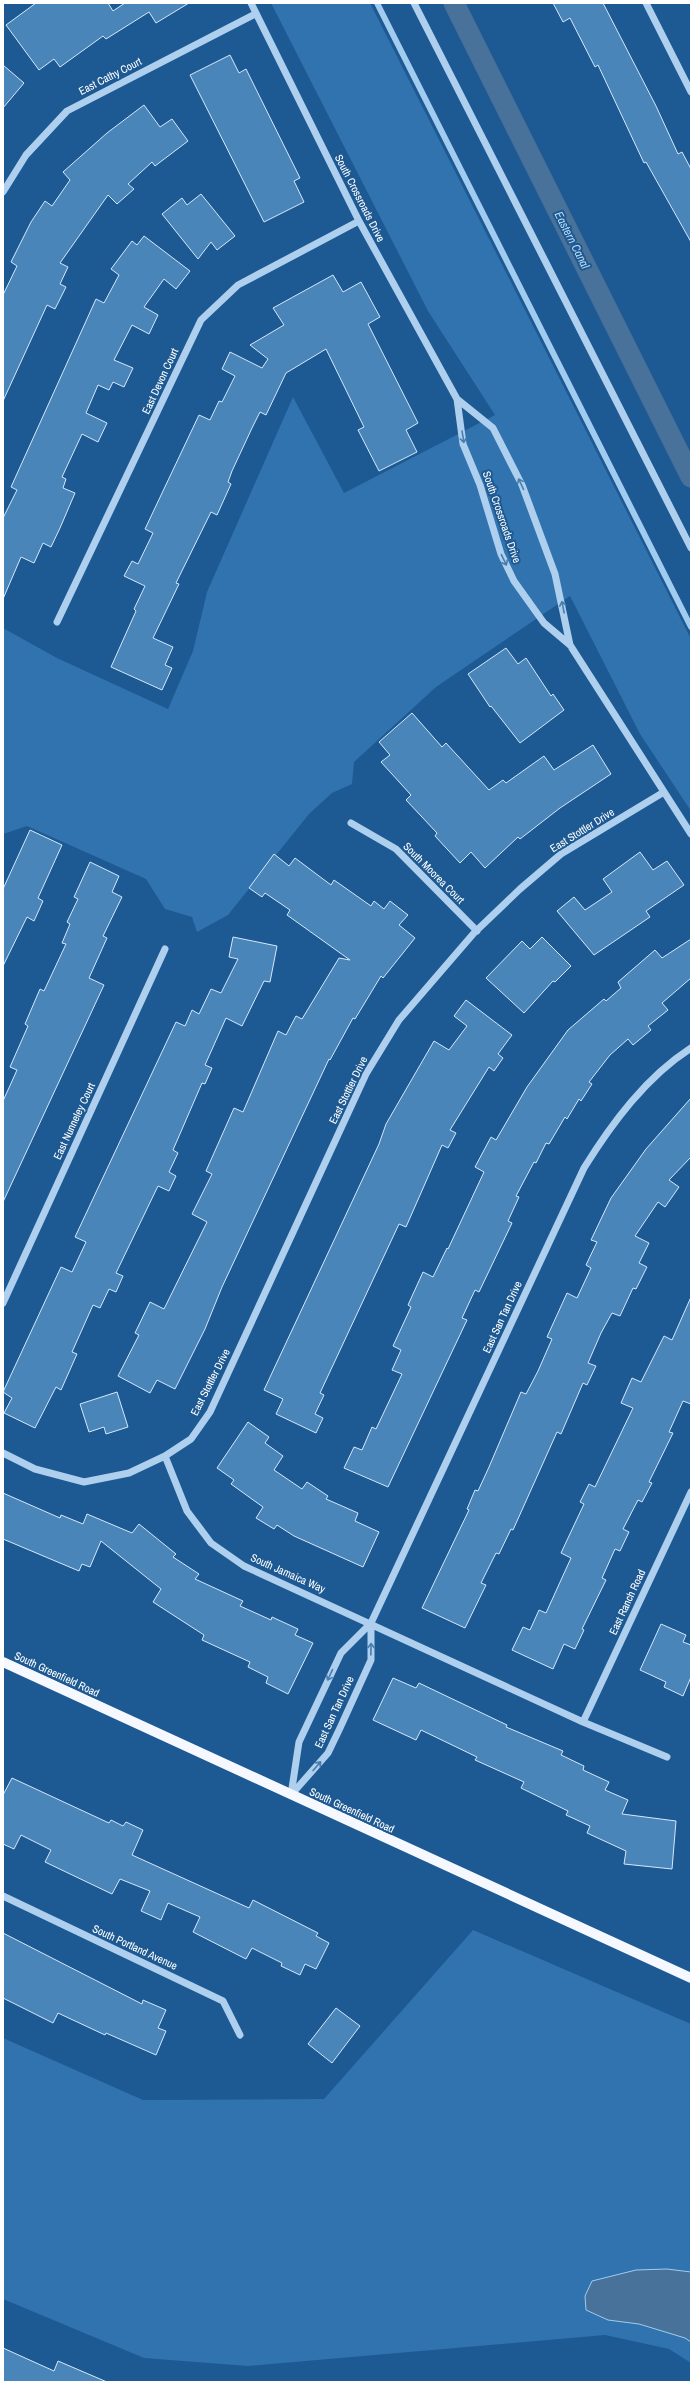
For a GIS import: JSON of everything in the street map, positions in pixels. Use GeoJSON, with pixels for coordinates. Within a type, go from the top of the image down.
{"type":"FeatureCollection","features":[{"type":"Feature","properties":{"kind":"main road","name":"South Greenfield Road"},"geometry":{"type":"LineString","coordinates":[[3,1662],[691,1978]]}},
{"type":"Feature","properties":{"kind":"street","name":"South Crossroads Drive"},"geometry":{"type":"LineString","coordinates":[[251,3],[255,14],[359,221],[457,399],[463,444],[480,485],[501,554],[514,581],[544,623],[570,645],[691,834]]}},
{"type":"Feature","properties":{"kind":"street"},"geometry":{"type":"LineString","coordinates":[[414,3],[691,548]]}},
{"type":"Feature","properties":{"kind":"street"},"geometry":{"type":"LineString","coordinates":[[646,3],[691,92]]}},
{"type":"Feature","properties":{"kind":"street","name":"East Cathy Court"},"geometry":{"type":"LineString","coordinates":[[3,192],[26,155],[67,111],[255,14]]}},
{"type":"Feature","properties":{"kind":"street","name":"East Devon Court"},"geometry":{"type":"LineString","coordinates":[[58,622],[201,320],[238,285],[359,221]]}},
{"type":"Feature","properties":{"kind":"street","name":"South Crossroads Drive"},"geometry":{"type":"LineString","coordinates":[[457,399],[493,428],[522,485],[557,581],[570,645]]}},
{"type":"Feature","properties":{"kind":"street","name":"East Stottler Drive"},"geometry":{"type":"LineString","coordinates":[[165,1456],[191,1439],[210,1412],[366,1074],[399,1020],[436,975],[477,931],[520,889],[561,854],[664,792]]}},
{"type":"Feature","properties":{"kind":"street","name":"South Moorea Court"},"geometry":{"type":"LineString","coordinates":[[351,823],[396,849],[477,931]]}},
{"type":"Feature","properties":{"kind":"street","name":"East Nunneley Court"},"geometry":{"type":"LineString","coordinates":[[3,1303],[165,949]]}},
{"type":"Feature","properties":{"kind":"street","name":"East San Tan Drive"},"geometry":{"type":"LineString","coordinates":[[291,1795],[301,1738],[341,1653],[371,1623],[584,1168],[611,1126],[644,1089],[677,1057],[691,1048]]}},
{"type":"Feature","properties":{"kind":"street"},"geometry":{"type":"LineString","coordinates":[[3,1453],[35,1469],[84,1482],[129,1473],[165,1456]]}},
{"type":"Feature","properties":{"kind":"street","name":"South Jamaica Way"},"geometry":{"type":"LineString","coordinates":[[165,1456],[187,1511],[211,1543],[244,1566],[371,1623],[583,1722],[667,1757]]}},
{"type":"Feature","properties":{"kind":"street","name":"East Ranch Road"},"geometry":{"type":"LineString","coordinates":[[583,1722],[691,1492]]}},
{"type":"Feature","properties":{"kind":"street","name":"East San Tan Drive"},"geometry":{"type":"LineString","coordinates":[[291,1795],[328,1753],[337,1734],[371,1660],[371,1623]]}},
{"type":"Feature","properties":{"kind":"street","name":"South Portland Avenue"},"geometry":{"type":"LineString","coordinates":[[3,1896],[223,2001],[240,2035]]}},
{"type":"Feature","properties":{"kind":"shaded area"},"geometry":{"type":"Polygon","coordinates":[[[271,3],[370,3],[691,639],[691,811],[640,734],[570,596],[436,687],[354,762],[352,784],[332,793],[309,814],[228,915],[197,932],[192,917],[165,909],[146,879],[27,826],[3,834],[3,628],[57,658],[168,709],[193,651],[207,592],[293,397],[344,493],[495,415],[428,311],[271,3]]]}},
{"type":"Feature","properties":{"kind":"shaded area"},"geometry":{"type":"Polygon","coordinates":[[[473,1930],[691,2024],[691,2363],[669,2349],[605,2335],[248,2366],[144,2358],[3,2299],[3,2038],[143,2100],[324,2099],[473,1930]]]}},
{"type":"Feature","properties":{"kind":"shaded area"},"geometry":{"type":"Polygon","coordinates":[[[667,2269],[691,2272],[691,2342],[685,2338],[639,2324],[608,2320],[586,2310],[585,2296],[592,2281],[636,2270],[667,2269]]]}},
{"type":"Feature","properties":{"kind":"building"},"geometry":{"type":"Polygon","coordinates":[[[36,3],[108,3],[113,11],[125,3],[189,3],[156,23],[149,12],[106,39],[103,36],[60,67],[54,59],[39,70],[6,25],[36,3]]]}},
{"type":"Feature","properties":{"kind":"building"},"geometry":{"type":"Polygon","coordinates":[[[553,3],[603,3],[656,106],[678,154],[682,152],[691,169],[691,242],[646,162],[644,163],[598,65],[595,67],[570,18],[563,22],[553,3]]]}},
{"type":"Feature","properties":{"kind":"building"},"geometry":{"type":"Polygon","coordinates":[[[230,55],[239,73],[246,69],[300,178],[294,181],[304,202],[264,222],[190,75],[230,55]]]}},
{"type":"Feature","properties":{"kind":"building"},"geometry":{"type":"Polygon","coordinates":[[[3,65],[24,83],[3,108],[3,65]]]}},
{"type":"Feature","properties":{"kind":"building"},"geometry":{"type":"Polygon","coordinates":[[[144,105],[160,127],[172,119],[188,141],[155,166],[152,162],[128,184],[134,189],[117,204],[108,195],[60,263],[68,267],[60,284],[66,287],[55,309],[47,305],[3,401],[3,295],[17,266],[11,262],[31,222],[45,201],[52,206],[70,180],[63,172],[107,133],[144,105]]]}},
{"type":"Feature","properties":{"kind":"building"},"geometry":{"type":"Polygon","coordinates":[[[201,194],[235,236],[217,250],[211,242],[198,259],[162,214],[182,198],[187,205],[201,194]]]}},
{"type":"Feature","properties":{"kind":"building"},"geometry":{"type":"Polygon","coordinates":[[[144,236],[190,271],[176,289],[164,279],[144,307],[158,315],[149,334],[132,325],[114,360],[133,368],[124,387],[113,382],[109,390],[98,385],[86,413],[107,423],[98,442],[82,434],[62,477],[66,479],[63,488],[75,493],[60,528],[51,547],[43,543],[34,563],[21,557],[3,599],[3,518],[17,490],[11,487],[96,299],[104,303],[119,275],[111,269],[132,241],[137,245],[144,236]]]}},
{"type":"Feature","properties":{"kind":"building"},"geometry":{"type":"Polygon","coordinates":[[[333,275],[343,292],[361,282],[380,317],[368,324],[418,423],[406,430],[417,452],[379,471],[358,430],[364,427],[326,349],[286,373],[266,415],[260,412],[232,471],[228,482],[231,484],[217,515],[211,512],[176,583],[179,584],[153,638],[173,647],[165,665],[172,668],[162,690],[111,667],[136,611],[134,609],[145,586],[124,576],[132,561],[138,564],[153,533],[145,529],[199,415],[210,420],[219,401],[222,402],[235,376],[222,369],[230,352],[262,368],[268,359],[250,345],[284,325],[273,308],[333,275]]]}},
{"type":"Feature","properties":{"kind":"building"},"geometry":{"type":"Polygon","coordinates":[[[506,648],[518,664],[526,658],[551,696],[553,694],[564,710],[520,743],[491,706],[490,707],[468,674],[506,648]]]}},
{"type":"Feature","properties":{"kind":"building"},"geometry":{"type":"Polygon","coordinates":[[[412,713],[442,747],[446,743],[489,790],[503,780],[506,783],[544,756],[554,770],[593,745],[611,774],[560,808],[520,839],[518,837],[485,868],[471,852],[460,863],[435,836],[437,833],[406,800],[411,795],[381,762],[390,755],[379,742],[412,713]]]}},
{"type":"Feature","properties":{"kind":"building"},"geometry":{"type":"Polygon","coordinates":[[[30,830],[62,845],[38,898],[43,901],[34,921],[27,917],[3,966],[3,889],[30,830]]]}},
{"type":"Feature","properties":{"kind":"building"},"geometry":{"type":"Polygon","coordinates":[[[640,852],[653,870],[667,861],[684,885],[646,911],[650,917],[594,955],[557,911],[574,897],[585,910],[612,892],[603,879],[640,852]]]}},
{"type":"Feature","properties":{"kind":"building"},"geometry":{"type":"Polygon","coordinates":[[[274,854],[289,866],[295,858],[331,885],[334,880],[371,906],[374,901],[384,909],[390,901],[408,915],[399,925],[415,938],[383,978],[381,976],[355,1019],[353,1018],[330,1060],[329,1059],[222,1287],[205,1329],[175,1389],[157,1380],[150,1393],[118,1376],[139,1335],[135,1333],[150,1302],[164,1309],[207,1222],[192,1214],[212,1174],[206,1171],[234,1108],[243,1112],[278,1031],[286,1035],[296,1016],[302,1019],[339,958],[350,960],[287,915],[290,910],[265,893],[262,897],[249,888],[274,854]]]}},
{"type":"Feature","properties":{"kind":"building"},"geometry":{"type":"Polygon","coordinates":[[[90,862],[119,876],[112,892],[122,897],[103,936],[107,938],[89,978],[104,985],[3,1202],[3,1101],[17,1070],[10,1067],[28,1026],[25,1024],[40,989],[44,991],[66,944],[62,943],[70,924],[67,922],[78,899],[74,897],[90,862]]]}},
{"type":"Feature","properties":{"kind":"building"},"geometry":{"type":"Polygon","coordinates":[[[233,937],[277,946],[270,982],[264,981],[242,1026],[226,1018],[205,1065],[212,1068],[205,1084],[202,1083],[173,1150],[178,1153],[169,1172],[176,1176],[169,1191],[158,1186],[116,1273],[123,1276],[116,1292],[109,1289],[100,1308],[93,1305],[72,1352],[77,1354],[61,1390],[56,1387],[35,1428],[4,1413],[12,1398],[3,1392],[61,1267],[72,1272],[86,1242],[75,1237],[176,1022],[185,1026],[192,1010],[199,1014],[211,989],[221,993],[238,959],[229,957],[233,937]]]}},
{"type":"Feature","properties":{"kind":"building"},"geometry":{"type":"Polygon","coordinates":[[[542,937],[571,966],[555,982],[553,981],[524,1013],[486,978],[522,941],[530,949],[542,937]]]}},
{"type":"Feature","properties":{"kind":"building"},"geometry":{"type":"Polygon","coordinates":[[[691,939],[691,978],[662,1003],[668,1010],[648,1026],[651,1030],[633,1045],[628,1039],[610,1055],[589,1082],[592,1084],[581,1101],[579,1099],[567,1119],[565,1117],[549,1144],[546,1143],[536,1163],[534,1162],[516,1196],[519,1197],[508,1221],[512,1223],[479,1292],[475,1290],[462,1318],[467,1320],[388,1487],[344,1468],[354,1447],[362,1450],[372,1427],[376,1429],[402,1374],[392,1370],[401,1350],[393,1346],[411,1307],[408,1305],[423,1272],[433,1277],[447,1248],[448,1249],[484,1172],[475,1167],[491,1137],[496,1140],[527,1087],[568,1030],[604,999],[606,1001],[621,988],[618,982],[655,950],[662,958],[691,939]]]}},
{"type":"Feature","properties":{"kind":"building"},"geometry":{"type":"Polygon","coordinates":[[[466,1000],[512,1035],[498,1054],[503,1058],[494,1071],[489,1067],[450,1130],[456,1133],[448,1148],[442,1145],[406,1227],[399,1224],[320,1393],[324,1395],[315,1414],[323,1418],[316,1433],[276,1414],[283,1399],[264,1390],[379,1144],[386,1124],[434,1041],[449,1050],[467,1026],[454,1016],[466,1000]]]}},
{"type":"Feature","properties":{"kind":"building"},"geometry":{"type":"Polygon","coordinates":[[[691,1098],[691,1157],[669,1180],[679,1187],[665,1207],[658,1202],[635,1236],[649,1243],[639,1263],[647,1267],[636,1289],[633,1288],[620,1316],[612,1313],[601,1333],[588,1363],[596,1366],[587,1385],[583,1383],[561,1434],[557,1432],[513,1530],[511,1529],[499,1554],[496,1553],[481,1583],[486,1585],[465,1628],[422,1608],[469,1510],[467,1509],[475,1490],[478,1491],[489,1467],[521,1392],[526,1394],[538,1371],[552,1339],[547,1337],[567,1293],[577,1298],[591,1268],[586,1265],[597,1242],[591,1240],[611,1198],[646,1149],[691,1098]]]}},
{"type":"Feature","properties":{"kind":"building"},"geometry":{"type":"Polygon","coordinates":[[[691,1297],[691,1404],[683,1401],[669,1432],[673,1433],[649,1482],[652,1483],[642,1502],[638,1500],[623,1529],[629,1532],[620,1551],[615,1549],[602,1578],[606,1580],[582,1629],[584,1630],[575,1649],[564,1644],[553,1669],[512,1650],[523,1627],[530,1630],[539,1610],[546,1613],[571,1558],[561,1553],[584,1504],[580,1502],[589,1484],[595,1487],[633,1408],[621,1403],[632,1378],[641,1382],[664,1336],[672,1340],[691,1297]]]}},
{"type":"Feature","properties":{"kind":"building"},"geometry":{"type":"Polygon","coordinates":[[[117,1392],[128,1427],[106,1434],[104,1427],[89,1432],[80,1404],[117,1392]]]}},
{"type":"Feature","properties":{"kind":"building"},"geometry":{"type":"Polygon","coordinates":[[[248,1422],[269,1437],[265,1443],[283,1456],[274,1470],[302,1489],[307,1482],[328,1496],[326,1499],[358,1513],[355,1521],[379,1532],[363,1567],[294,1536],[277,1525],[274,1529],[256,1518],[263,1507],[231,1484],[234,1480],[217,1468],[248,1422]]]}},
{"type":"Feature","properties":{"kind":"building"},"geometry":{"type":"Polygon","coordinates":[[[3,1493],[60,1518],[61,1515],[83,1524],[87,1514],[132,1533],[139,1524],[176,1554],[173,1557],[199,1574],[195,1579],[243,1601],[240,1606],[271,1620],[272,1617],[298,1629],[295,1635],[313,1643],[288,1694],[266,1683],[268,1677],[248,1667],[250,1662],[202,1640],[204,1635],[153,1602],[161,1589],[101,1541],[90,1567],[82,1564],[79,1571],[3,1539],[3,1493]]]}},
{"type":"Feature","properties":{"kind":"building"},"geometry":{"type":"Polygon","coordinates":[[[661,1624],[686,1635],[683,1642],[691,1645],[691,1677],[683,1696],[664,1687],[666,1682],[640,1670],[661,1624]]]}},
{"type":"Feature","properties":{"kind":"building"},"geometry":{"type":"Polygon","coordinates":[[[393,1678],[416,1688],[419,1683],[507,1725],[506,1727],[563,1751],[561,1755],[584,1766],[583,1770],[609,1782],[605,1790],[628,1800],[622,1814],[676,1821],[672,1869],[624,1864],[626,1851],[587,1833],[590,1826],[566,1815],[568,1811],[521,1788],[524,1782],[475,1760],[477,1757],[421,1730],[416,1740],[373,1720],[393,1678]]]}},
{"type":"Feature","properties":{"kind":"building"},"geometry":{"type":"Polygon","coordinates":[[[12,1778],[109,1823],[111,1820],[123,1826],[126,1822],[143,1830],[132,1855],[249,1908],[253,1900],[318,1933],[316,1936],[329,1943],[316,1969],[305,1964],[300,1975],[281,1966],[282,1963],[252,1948],[246,1959],[193,1932],[200,1917],[168,1903],[161,1920],[141,1911],[150,1891],[120,1879],[112,1894],[45,1862],[51,1850],[21,1835],[14,1849],[3,1844],[3,1795],[12,1778]]]}},
{"type":"Feature","properties":{"kind":"building"},"geometry":{"type":"Polygon","coordinates":[[[3,1933],[142,2004],[143,2000],[166,2010],[158,2028],[166,2031],[156,2055],[106,2033],[105,2035],[58,2013],[53,2023],[3,1998],[3,1933]]]}},
{"type":"Feature","properties":{"kind":"building"},"geometry":{"type":"Polygon","coordinates":[[[336,2008],[360,2026],[332,2063],[308,2044],[336,2008]]]}},
{"type":"Feature","properties":{"kind":"building"},"geometry":{"type":"Polygon","coordinates":[[[3,2348],[54,2371],[58,2361],[107,2382],[3,2382],[3,2348]]]}},
{"type":"Feature","properties":{"kind":"waterway"},"geometry":{"type":"LineString","coordinates":[[377,3],[691,627]]}},
{"type":"Feature","properties":{"kind":"waterway","name":"Eastern Canal"},"geometry":{"type":"LineString","coordinates":[[454,3],[691,477]]}}]}
